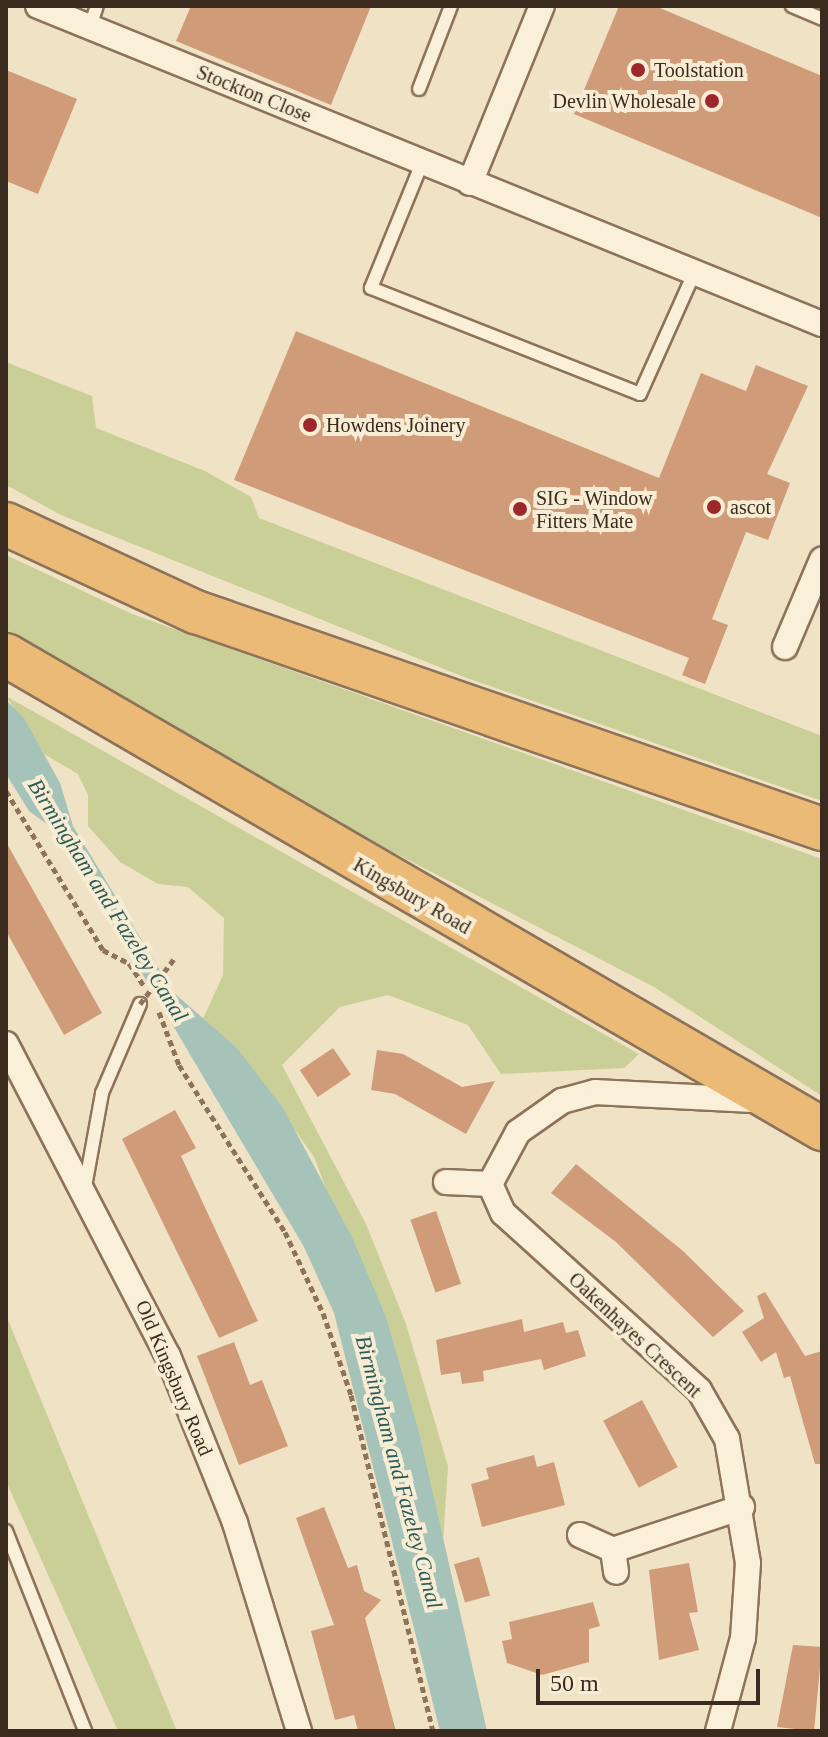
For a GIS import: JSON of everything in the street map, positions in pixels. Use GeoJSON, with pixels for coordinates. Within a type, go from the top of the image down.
{"type":"FeatureCollection","features":[{"type":"Feature","properties":{"kind":"highway"},"geometry":{"type":"LineString","coordinates":[[6,524],[196,612],[822,829]]}},
{"type":"Feature","properties":{"kind":"highway","name":"Kingsbury Road"},"geometry":{"type":"LineString","coordinates":[[6,655],[822,1129]]}},
{"type":"Feature","properties":{"kind":"street","name":"Stockton Close"},"geometry":{"type":"LineString","coordinates":[[38,6],[94,17],[422,163],[822,324]]}},
{"type":"Feature","properties":{"kind":"street"},"geometry":{"type":"LineString","coordinates":[[470,183],[542,6]]}},
{"type":"Feature","properties":{"kind":"street"},"geometry":{"type":"LineString","coordinates":[[785,647],[822,560]]}},
{"type":"Feature","properties":{"kind":"street","name":"Old Kingsbury Road"},"geometry":{"type":"LineString","coordinates":[[6,1044],[168,1356],[235,1523],[299,1731]]}},
{"type":"Feature","properties":{"kind":"street"},"geometry":{"type":"LineString","coordinates":[[446,1182],[490,1184],[518,1132],[562,1101],[596,1092],[771,1101]]}},
{"type":"Feature","properties":{"kind":"street","name":"Oakenhayes Crescent"},"geometry":{"type":"LineString","coordinates":[[490,1184],[503,1213],[699,1390],[727,1439],[742,1507],[743,1638],[718,1731]]}},
{"type":"Feature","properties":{"kind":"street"},"geometry":{"type":"LineString","coordinates":[[580,1535],[614,1561],[742,1507]]}},
{"type":"Feature","properties":{"kind":"lane"},"geometry":{"type":"LineString","coordinates":[[419,89],[451,6]]}},
{"type":"Feature","properties":{"kind":"lane"},"geometry":{"type":"LineString","coordinates":[[792,6],[822,19]]}},
{"type":"Feature","properties":{"kind":"lane"},"geometry":{"type":"LineString","coordinates":[[422,163],[371,288],[640,394],[694,273]]}},
{"type":"Feature","properties":{"kind":"lane"},"geometry":{"type":"LineString","coordinates":[[84,1190],[102,1093],[140,1004]]}},
{"type":"Feature","properties":{"kind":"lane"},"geometry":{"type":"LineString","coordinates":[[6,1531],[85,1731]]}},
{"type":"Feature","properties":{"kind":"path"},"geometry":{"type":"LineString","coordinates":[[6,791],[103,950],[129,963],[157,1006],[179,1065],[305,1270],[351,1395],[433,1731]]}},
{"type":"Feature","properties":{"kind":"path"},"geometry":{"type":"LineString","coordinates":[[140,1004],[174,959]]}},
{"type":"Feature","properties":{"kind":"green space"},"geometry":{"type":"Polygon","coordinates":[[[6,362],[92,396],[96,428],[205,471],[251,497],[259,518],[822,736],[822,801],[464,677],[61,515],[6,485],[6,362]]]}},
{"type":"Feature","properties":{"kind":"green space"},"geometry":{"type":"Polygon","coordinates":[[[6,555],[132,614],[822,859],[822,1096],[654,987],[244,775],[6,630],[6,555]]]}},
{"type":"Feature","properties":{"kind":"green space"},"geometry":{"type":"Polygon","coordinates":[[[6,696],[639,1054],[624,1068],[501,1074],[468,1025],[388,995],[340,1007],[282,1065],[366,1224],[406,1324],[448,1466],[443,1542],[419,1432],[314,1157],[237,1048],[202,1021],[223,975],[224,918],[188,887],[158,884],[120,862],[88,826],[88,795],[78,774],[44,754],[6,696]]]}},
{"type":"Feature","properties":{"kind":"green space"},"geometry":{"type":"Polygon","coordinates":[[[6,1315],[177,1731],[118,1731],[6,1481],[6,1315]]]}},
{"type":"Feature","properties":{"kind":"water","name":"Birmingham and Fazeley Canal"},"geometry":{"type":"Polygon","coordinates":[[[6,700],[24,718],[60,783],[73,826],[173,992],[237,1048],[283,1108],[352,1237],[386,1317],[419,1432],[487,1731],[440,1731],[334,1313],[304,1247],[59,833],[29,811],[6,774],[6,700]]]}},
{"type":"Feature","properties":{"kind":"building"},"geometry":{"type":"Polygon","coordinates":[[[191,6],[371,6],[331,105],[176,41],[191,6]]]}},
{"type":"Feature","properties":{"kind":"building"},"geometry":{"type":"Polygon","coordinates":[[[619,6],[655,6],[822,76],[822,218],[574,114],[619,6]]]}},
{"type":"Feature","properties":{"kind":"building"},"geometry":{"type":"Polygon","coordinates":[[[6,70],[77,99],[38,194],[6,181],[6,70]]]}},
{"type":"Feature","properties":{"kind":"building"},"geometry":{"type":"Polygon","coordinates":[[[296,331],[659,478],[701,373],[746,391],[756,365],[808,386],[767,474],[790,483],[768,540],[746,532],[712,619],[728,625],[705,684],[682,675],[689,658],[234,480],[296,331]]]}},
{"type":"Feature","properties":{"kind":"building"},"geometry":{"type":"Polygon","coordinates":[[[6,842],[102,1013],[64,1035],[6,931],[6,842]]]}},
{"type":"Feature","properties":{"kind":"building"},"geometry":{"type":"Polygon","coordinates":[[[333,1048],[351,1075],[318,1097],[300,1070],[333,1048]]]}},
{"type":"Feature","properties":{"kind":"building"},"geometry":{"type":"Polygon","coordinates":[[[377,1050],[403,1054],[462,1087],[495,1081],[466,1134],[395,1094],[371,1090],[377,1050]]]}},
{"type":"Feature","properties":{"kind":"building"},"geometry":{"type":"Polygon","coordinates":[[[175,1110],[196,1148],[181,1156],[258,1321],[219,1338],[122,1139],[175,1110]]]}},
{"type":"Feature","properties":{"kind":"building"},"geometry":{"type":"Polygon","coordinates":[[[576,1164],[683,1251],[744,1311],[713,1337],[616,1242],[551,1193],[576,1164]]]}},
{"type":"Feature","properties":{"kind":"building"},"geometry":{"type":"Polygon","coordinates":[[[436,1211],[461,1284],[436,1293],[410,1220],[436,1211]]]}},
{"type":"Feature","properties":{"kind":"building"},"geometry":{"type":"Polygon","coordinates":[[[765,1292],[805,1356],[822,1351],[822,1464],[815,1464],[790,1376],[784,1378],[776,1352],[761,1362],[742,1332],[764,1318],[757,1296],[765,1292]]]}},
{"type":"Feature","properties":{"kind":"building"},"geometry":{"type":"Polygon","coordinates":[[[522,1319],[524,1332],[563,1322],[566,1333],[578,1330],[586,1356],[544,1370],[541,1359],[483,1371],[484,1381],[462,1384],[460,1372],[441,1375],[436,1340],[522,1319]]]}},
{"type":"Feature","properties":{"kind":"building"},"geometry":{"type":"Polygon","coordinates":[[[234,1342],[250,1385],[262,1380],[288,1446],[239,1465],[197,1356],[234,1342]]]}},
{"type":"Feature","properties":{"kind":"building"},"geometry":{"type":"Polygon","coordinates":[[[642,1400],[678,1467],[639,1488],[603,1421],[642,1400]]]}},
{"type":"Feature","properties":{"kind":"building"},"geometry":{"type":"Polygon","coordinates":[[[534,1455],[537,1467],[554,1462],[565,1505],[482,1527],[471,1484],[489,1479],[486,1468],[534,1455]]]}},
{"type":"Feature","properties":{"kind":"building"},"geometry":{"type":"Polygon","coordinates":[[[324,1507],[348,1568],[357,1565],[364,1591],[381,1600],[365,1618],[396,1731],[358,1731],[354,1715],[335,1720],[311,1631],[334,1625],[296,1518],[324,1507]]]}},
{"type":"Feature","properties":{"kind":"building"},"geometry":{"type":"Polygon","coordinates":[[[479,1557],[490,1595],[465,1603],[454,1564],[479,1557]]]}},
{"type":"Feature","properties":{"kind":"building"},"geometry":{"type":"Polygon","coordinates":[[[689,1563],[698,1612],[689,1613],[699,1650],[659,1660],[649,1570],[689,1563]]]}},
{"type":"Feature","properties":{"kind":"building"},"geometry":{"type":"Polygon","coordinates":[[[593,1602],[600,1626],[589,1629],[589,1662],[542,1675],[507,1663],[502,1641],[512,1639],[509,1622],[593,1602]]]}},
{"type":"Feature","properties":{"kind":"building"},"geometry":{"type":"Polygon","coordinates":[[[793,1645],[822,1647],[814,1731],[777,1727],[793,1645]]]}},
{"type":"Feature","properties":{"kind":"place","name":"Toolstation"},"geometry":{"type":"Point","coordinates":[638,70]}},
{"type":"Feature","properties":{"kind":"place","name":"Devlin Wholesale"},"geometry":{"type":"Point","coordinates":[712,101]}},
{"type":"Feature","properties":{"kind":"place","name":"Howdens Joinery"},"geometry":{"type":"Point","coordinates":[310,425]}},
{"type":"Feature","properties":{"kind":"place","name":"ascot"},"geometry":{"type":"Point","coordinates":[714,507]}},
{"type":"Feature","properties":{"kind":"place","name":"SIG - Window Fitters Mate"},"geometry":{"type":"Point","coordinates":[520,509]}}]}
